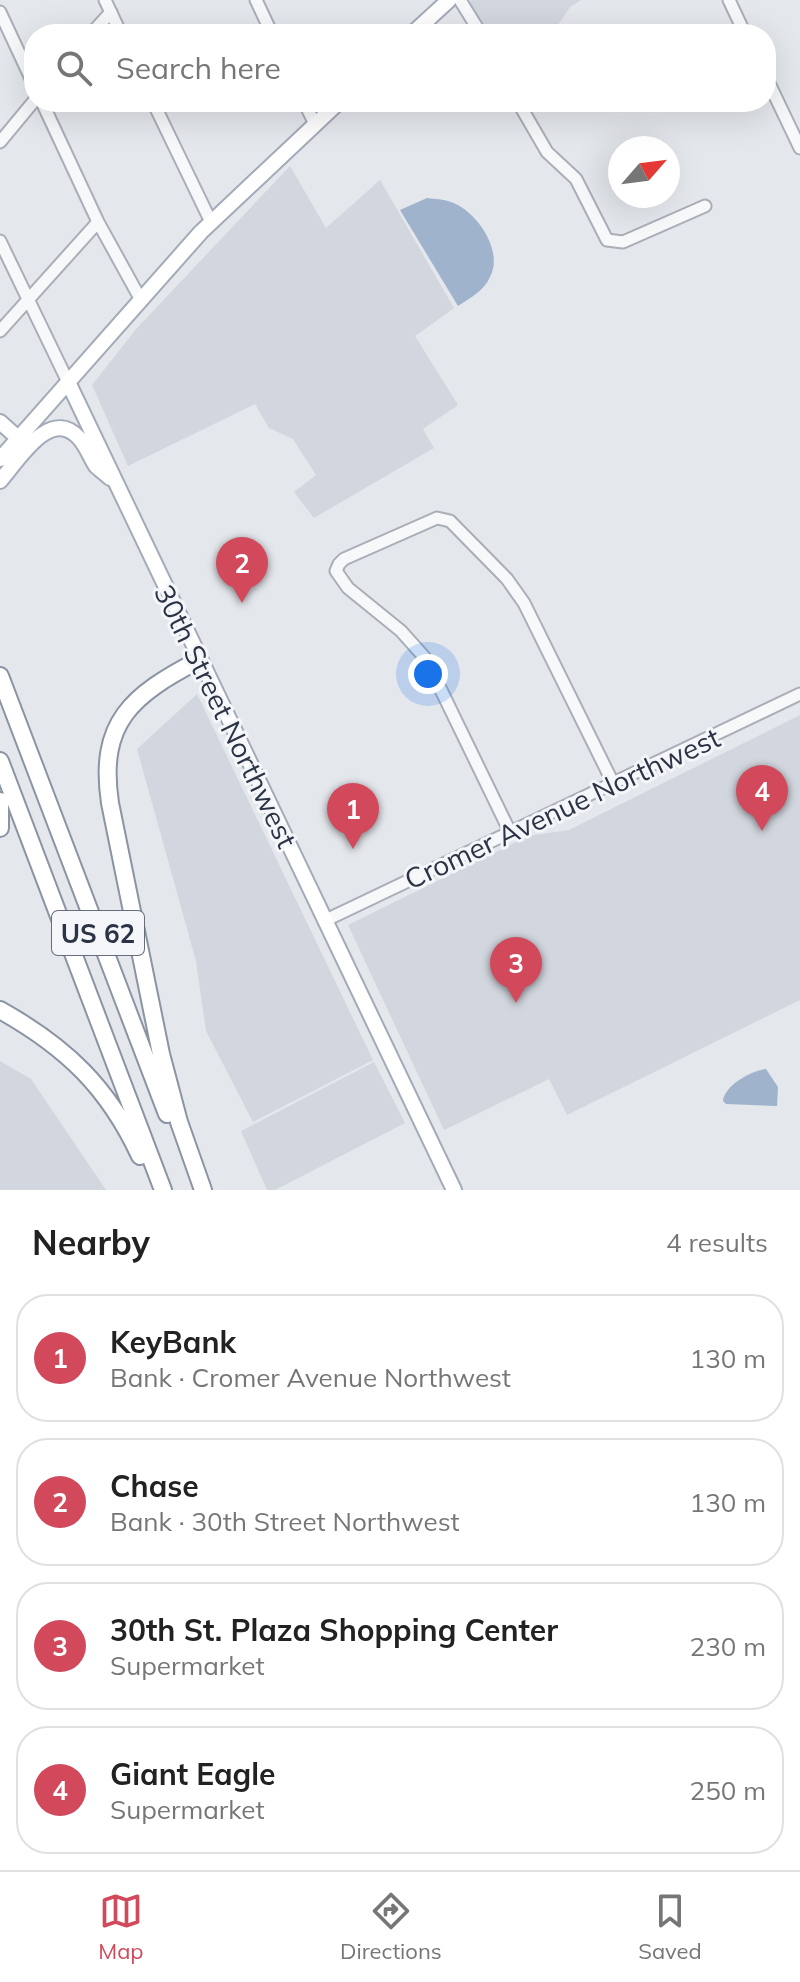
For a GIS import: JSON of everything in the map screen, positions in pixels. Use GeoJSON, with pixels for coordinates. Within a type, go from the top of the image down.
{"type":"FeatureCollection","features":[{"type":"Feature","properties":{"kind":"highway"},"geometry":{"type":"LineString","coordinates":[[199,660],[149,688],[131,705],[116,729],[107,776],[161,1054],[179,1122],[203,1190]]}},
{"type":"Feature","properties":{"kind":"highway","name":"US 62"},"geometry":{"type":"LineString","coordinates":[[0,676],[196,1190]]}},
{"type":"Feature","properties":{"kind":"highway","name":"US 62"},"geometry":{"type":"LineString","coordinates":[[0,761],[163,1190]]}},
{"type":"Feature","properties":{"kind":"highway"},"geometry":{"type":"LineString","coordinates":[[0,801],[0,828]]}},
{"type":"Feature","properties":{"kind":"highway"},"geometry":{"type":"LineString","coordinates":[[0,1010],[51,1042],[91,1077],[131,1137],[153,1190]]}},
{"type":"Feature","properties":{"kind":"main road"},"geometry":{"type":"LineString","coordinates":[[423,24],[449,0]]}},
{"type":"Feature","properties":{"kind":"main road"},"geometry":{"type":"LineString","coordinates":[[0,459],[211,222],[328,112]]}},
{"type":"Feature","properties":{"kind":"main road","name":"30th Street Northwest"},"geometry":{"type":"LineString","coordinates":[[68,382],[454,1190]]}},
{"type":"Feature","properties":{"kind":"main road"},"geometry":{"type":"LineString","coordinates":[[0,422],[18,438]]}},
{"type":"Feature","properties":{"kind":"main road"},"geometry":{"type":"LineString","coordinates":[[0,481],[38,436],[59,427],[78,436],[96,466],[117,484]]}},
{"type":"Feature","properties":{"kind":"street"},"geometry":{"type":"LineString","coordinates":[[256,0],[267,24]]}},
{"type":"Feature","properties":{"kind":"street"},"geometry":{"type":"LineString","coordinates":[[460,0],[475,24]]}},
{"type":"Feature","properties":{"kind":"street"},"geometry":{"type":"LineString","coordinates":[[729,0],[740,24]]}},
{"type":"Feature","properties":{"kind":"street"},"geometry":{"type":"LineString","coordinates":[[97,24],[108,6]]}},
{"type":"Feature","properties":{"kind":"street"},"geometry":{"type":"LineString","coordinates":[[0,12],[24,64]]}},
{"type":"Feature","properties":{"kind":"street"},"geometry":{"type":"LineString","coordinates":[[776,94],[795,126],[800,148]]}},
{"type":"Feature","properties":{"kind":"street"},"geometry":{"type":"LineString","coordinates":[[0,142],[25,112]]}},
{"type":"Feature","properties":{"kind":"street"},"geometry":{"type":"LineString","coordinates":[[47,112],[98,222],[141,300]]}},
{"type":"Feature","properties":{"kind":"street"},"geometry":{"type":"LineString","coordinates":[[158,112],[211,222]]}},
{"type":"Feature","properties":{"kind":"street"},"geometry":{"type":"LineString","coordinates":[[309,112],[315,124]]}},
{"type":"Feature","properties":{"kind":"street"},"geometry":{"type":"LineString","coordinates":[[524,112],[547,152],[576,179],[607,240],[623,242],[705,206]]}},
{"type":"Feature","properties":{"kind":"street"},"geometry":{"type":"LineString","coordinates":[[0,331],[98,222]]}},
{"type":"Feature","properties":{"kind":"street","name":"30th Street Northwest"},"geometry":{"type":"LineString","coordinates":[[0,241],[68,382]]}},
{"type":"Feature","properties":{"kind":"street"},"geometry":{"type":"LineString","coordinates":[[510,832],[426,659],[401,631],[342,583],[337,574],[339,564],[349,556],[437,518],[450,521],[507,579],[524,603],[613,783]]}},
{"type":"Feature","properties":{"kind":"street","name":"Cromer Avenue Northwest"},"geometry":{"type":"LineString","coordinates":[[324,921],[800,694]]}},
{"type":"Feature","properties":{"kind":"shaded area"},"geometry":{"type":"Polygon","coordinates":[[[581,0],[570,7],[559,24],[483,24],[469,2],[581,0]]]}},
{"type":"Feature","properties":{"kind":"shaded area"},"geometry":{"type":"Polygon","coordinates":[[[290,166],[326,228],[380,180],[454,308],[415,336],[458,405],[423,429],[434,448],[314,518],[294,492],[316,475],[293,439],[269,428],[255,404],[128,466],[92,385],[137,328],[290,166]]]}},
{"type":"Feature","properties":{"kind":"shaded area"},"geometry":{"type":"Polygon","coordinates":[[[197,694],[373,1060],[253,1122],[206,1031],[196,961],[137,749],[197,694]]]}},
{"type":"Feature","properties":{"kind":"shaded area"},"geometry":{"type":"Polygon","coordinates":[[[800,715],[800,1000],[567,1115],[549,1079],[444,1130],[348,925],[528,836],[569,830],[800,715]]]}},
{"type":"Feature","properties":{"kind":"shaded area"},"geometry":{"type":"Polygon","coordinates":[[[0,1061],[31,1079],[106,1190],[0,1190],[0,1061]]]}},
{"type":"Feature","properties":{"kind":"shaded area"},"geometry":{"type":"Polygon","coordinates":[[[374,1062],[405,1123],[275,1190],[267,1190],[241,1131],[374,1062]]]}},
{"type":"Feature","properties":{"kind":"water"},"geometry":{"type":"Polygon","coordinates":[[[427,198],[448,201],[461,207],[478,223],[491,244],[493,267],[490,277],[476,294],[458,306],[400,210],[427,198]]]}},
{"type":"Feature","properties":{"kind":"water"},"geometry":{"type":"Polygon","coordinates":[[[766,1069],[778,1087],[777,1106],[726,1104],[723,1101],[728,1090],[740,1080],[766,1069]]]}},
{"type":"Feature","properties":{"kind":"place","name":"Chase"},"geometry":{"type":"Point","coordinates":[242,603]}},
{"type":"Feature","properties":{"kind":"place","name":"Giant Eagle"},"geometry":{"type":"Point","coordinates":[762,831]}},
{"type":"Feature","properties":{"kind":"place","name":"KeyBank"},"geometry":{"type":"Point","coordinates":[353,849]}},
{"type":"Feature","properties":{"kind":"place","name":"30th St. Plaza Shopping Center"},"geometry":{"type":"Point","coordinates":[516,1003]}}]}
